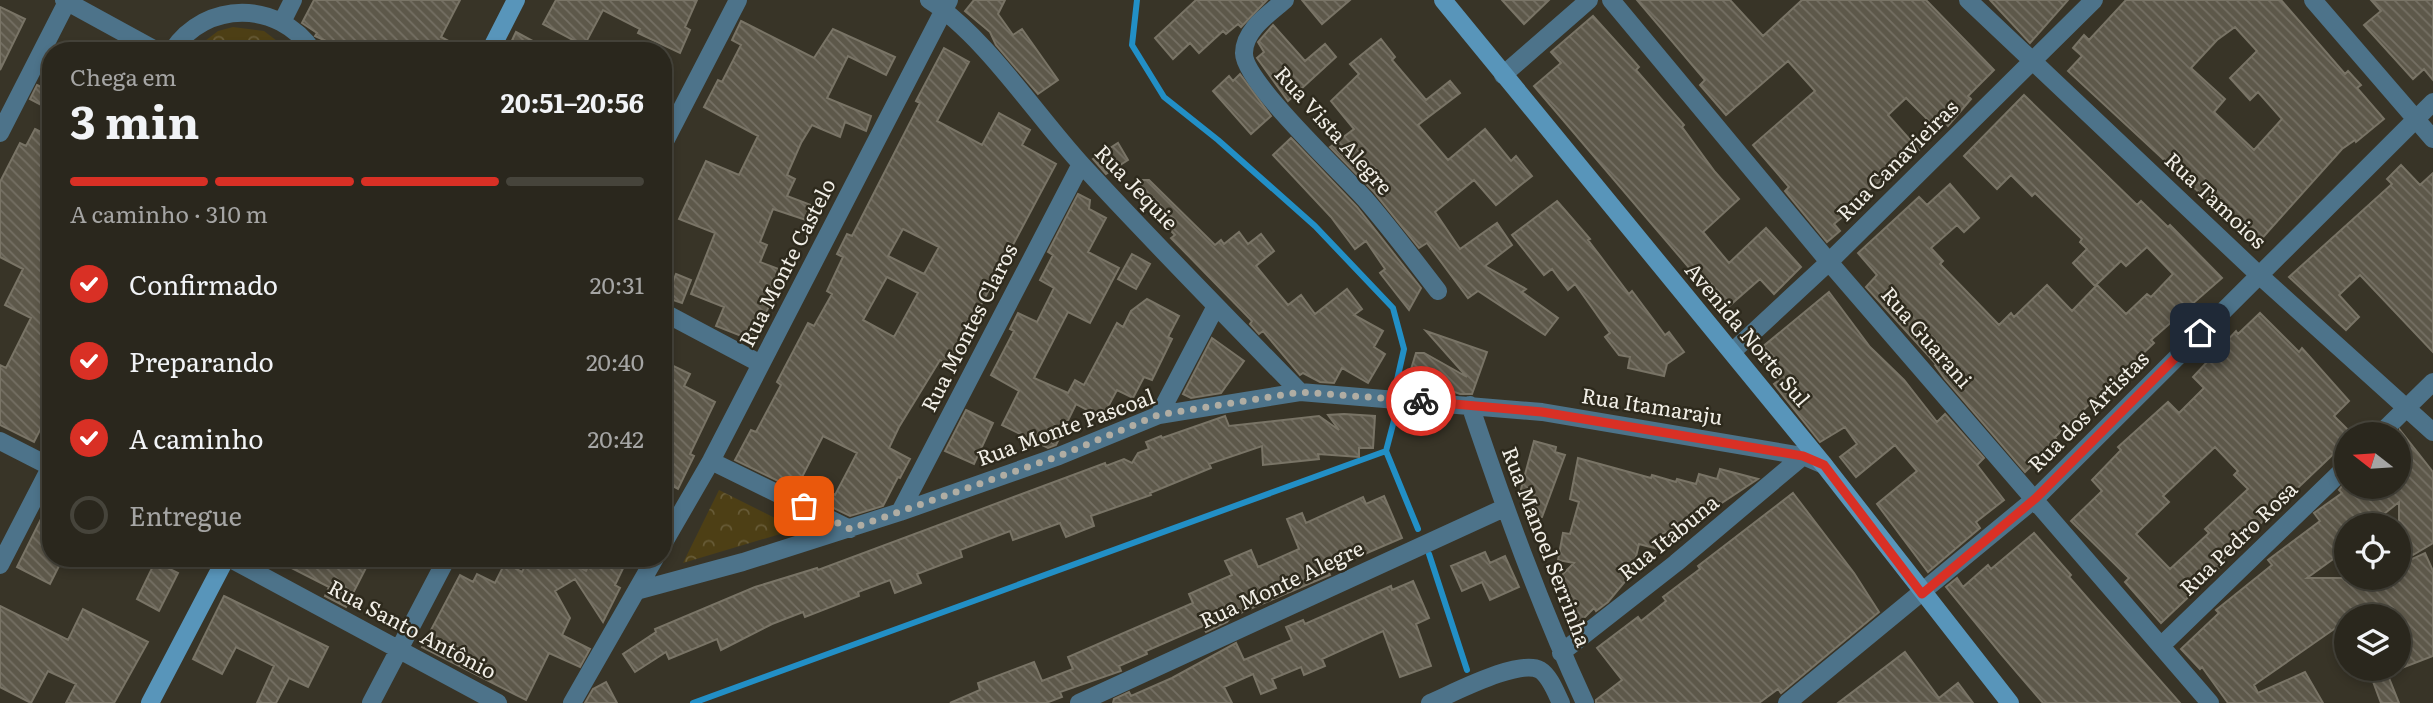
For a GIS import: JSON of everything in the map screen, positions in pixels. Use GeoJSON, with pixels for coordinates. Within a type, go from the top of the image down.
{"type":"FeatureCollection","features":[{"type":"Feature","properties":{"kind":"street"},"geometry":{"type":"LineString","coordinates":[[283,20],[293,0]]}},
{"type":"Feature","properties":{"kind":"street"},"geometry":{"type":"LineString","coordinates":[[495,42],[516,0]]}},
{"type":"Feature","properties":{"kind":"street"},"geometry":{"type":"LineString","coordinates":[[672,128],[738,0]]}},
{"type":"Feature","properties":{"kind":"street","name":"Rua Vista Alegre"},"geometry":{"type":"LineString","coordinates":[[1285,0],[1249,35],[1244,53],[1245,64],[1273,101],[1366,200],[1438,291]]}},
{"type":"Feature","properties":{"kind":"street","name":"Avenida Norte Sul"},"geometry":{"type":"LineString","coordinates":[[1443,0],[1824,465],[1922,594],[2010,703]]}},
{"type":"Feature","properties":{"kind":"street"},"geometry":{"type":"LineString","coordinates":[[1503,75],[1589,0]]}},
{"type":"Feature","properties":{"kind":"street","name":"Rua Guarani"},"geometry":{"type":"LineString","coordinates":[[1611,0],[1829,262],[2036,498],[2210,703]]}},
{"type":"Feature","properties":{"kind":"street","name":"Rua Tamoios"},"geometry":{"type":"LineString","coordinates":[[1968,0],[2259,275],[2433,432]]}},
{"type":"Feature","properties":{"kind":"street","name":"Rua Canavieiras"},"geometry":{"type":"LineString","coordinates":[[1732,352],[1829,262],[2094,0]]}},
{"type":"Feature","properties":{"kind":"street"},"geometry":{"type":"LineString","coordinates":[[2313,0],[2433,139]]}},
{"type":"Feature","properties":{"kind":"street"},"geometry":{"type":"LineString","coordinates":[[46,42],[66,1],[141,42]]}},
{"type":"Feature","properties":{"kind":"street","name":"Rua Jequie"},"geometry":{"type":"LineString","coordinates":[[941,3],[1081,164],[1300,392]]}},
{"type":"Feature","properties":{"kind":"street","name":"Rua Monte Castelo"},"geometry":{"type":"LineString","coordinates":[[672,528],[711,461],[761,364],[941,3]]}},
{"type":"Feature","properties":{"kind":"street"},"geometry":{"type":"LineString","coordinates":[[177,42],[197,22],[217,12],[239,8],[262,11],[283,20],[299,32],[306,42]]}},
{"type":"Feature","properties":{"kind":"street"},"geometry":{"type":"LineString","coordinates":[[0,133],[42,49]]}},
{"type":"Feature","properties":{"kind":"street","name":"Rua dos Artistas"},"geometry":{"type":"LineString","coordinates":[[1787,703],[2036,498],[2433,102]]}},
{"type":"Feature","properties":{"kind":"street","name":"Rua Montes Claros"},"geometry":{"type":"LineString","coordinates":[[900,512],[1081,164]]}},
{"type":"Feature","properties":{"kind":"street"},"geometry":{"type":"LineString","coordinates":[[1158,415],[1216,306]]}},
{"type":"Feature","properties":{"kind":"street"},"geometry":{"type":"LineString","coordinates":[[672,317],[761,364]]}},
{"type":"Feature","properties":{"kind":"street"},"geometry":{"type":"LineString","coordinates":[[2393,422],[2433,382]]}},
{"type":"Feature","properties":{"kind":"street","name":"Rua Monte Pascoal"},"geometry":{"type":"LineString","coordinates":[[636,591],[850,529],[1059,456],[1158,415],[1300,392],[1470,405]]}},
{"type":"Feature","properties":{"kind":"street","name":"Rua Itamaraju"},"geometry":{"type":"LineString","coordinates":[[1470,405],[1542,412],[1803,456],[1824,465]]}},
{"type":"Feature","properties":{"kind":"street","name":"Rua Manoel Serrinha"},"geometry":{"type":"LineString","coordinates":[[1470,405],[1504,508],[1585,703]]}},
{"type":"Feature","properties":{"kind":"street"},"geometry":{"type":"LineString","coordinates":[[0,441],[42,462]]}},
{"type":"Feature","properties":{"kind":"street","name":"Rua Itabuna"},"geometry":{"type":"LineString","coordinates":[[1562,653],[1676,563],[1803,456]]}},
{"type":"Feature","properties":{"kind":"street"},"geometry":{"type":"LineString","coordinates":[[711,461],[850,529]]}},
{"type":"Feature","properties":{"kind":"street","name":"Rua Pedro Rosa"},"geometry":{"type":"LineString","coordinates":[[2163,645],[2334,479]]}},
{"type":"Feature","properties":{"kind":"street"},"geometry":{"type":"LineString","coordinates":[[0,565],[42,483]]}},
{"type":"Feature","properties":{"kind":"street","name":"Rua Monte Alegre"},"geometry":{"type":"LineString","coordinates":[[1079,703],[1098,699],[1504,508]]}},
{"type":"Feature","properties":{"kind":"street"},"geometry":{"type":"LineString","coordinates":[[150,703],[222,567]]}},
{"type":"Feature","properties":{"kind":"street","name":"Rua Santo Antônio"},"geometry":{"type":"LineString","coordinates":[[244,567],[498,703]]}},
{"type":"Feature","properties":{"kind":"street"},"geometry":{"type":"LineString","coordinates":[[370,703],[442,567]]}},
{"type":"Feature","properties":{"kind":"street"},"geometry":{"type":"LineString","coordinates":[[572,703],[650,567]]}},
{"type":"Feature","properties":{"kind":"street"},"geometry":{"type":"LineString","coordinates":[[1430,703],[1504,672],[1532,668],[1546,676],[1561,703]]}},
{"type":"Feature","properties":{"kind":"green space"},"geometry":{"type":"Polygon","coordinates":[[[233,27],[264,31],[278,42],[204,42],[218,31],[233,27]]]}},
{"type":"Feature","properties":{"kind":"green space"},"geometry":{"type":"Polygon","coordinates":[[[719,490],[797,529],[683,563],[719,490]]]}},
{"type":"Feature","properties":{"kind":"building"},"geometry":{"type":"Polygon","coordinates":[[[314,0],[460,0],[441,37],[450,42],[328,42],[315,36],[317,33],[302,23],[314,0]]]}},
{"type":"Feature","properties":{"kind":"building"},"geometry":{"type":"Polygon","coordinates":[[[556,0],[697,0],[685,27],[690,30],[680,53],[672,49],[672,42],[657,42],[638,33],[640,29],[603,10],[586,42],[577,42],[543,24],[556,0]]]}},
{"type":"Feature","properties":{"kind":"building"},"geometry":{"type":"Polygon","coordinates":[[[974,0],[1005,0],[998,14],[1013,35],[1022,29],[1058,80],[1038,94],[996,45],[990,32],[965,11],[974,0]]]}},
{"type":"Feature","properties":{"kind":"building"},"geometry":{"type":"Polygon","coordinates":[[[1196,0],[1267,0],[1241,27],[1238,24],[1226,34],[1223,31],[1199,53],[1190,43],[1173,59],[1155,38],[1196,0]]]}},
{"type":"Feature","properties":{"kind":"building"},"geometry":{"type":"Polygon","coordinates":[[[1302,0],[1350,0],[1322,24],[1302,0]]]}},
{"type":"Feature","properties":{"kind":"building"},"geometry":{"type":"Polygon","coordinates":[[[1502,0],[1549,0],[1524,24],[1502,0]]]}},
{"type":"Feature","properties":{"kind":"building"},"geometry":{"type":"Polygon","coordinates":[[[1637,0],[1730,0],[1763,36],[1802,0],[1926,0],[1994,70],[1968,96],[1971,99],[1948,126],[1945,122],[1937,129],[1906,98],[1888,115],[1919,150],[1848,207],[1851,210],[1834,224],[1840,231],[1827,242],[1785,191],[1789,187],[1753,145],[1815,91],[1788,61],[1726,115],[1700,85],[1705,80],[1637,0]]]}},
{"type":"Feature","properties":{"kind":"building"},"geometry":{"type":"Polygon","coordinates":[[[1990,0],[2068,0],[2030,43],[1990,0]]]}},
{"type":"Feature","properties":{"kind":"building"},"geometry":{"type":"Polygon","coordinates":[[[2126,0],[2281,0],[2345,74],[2348,71],[2361,85],[2357,88],[2384,119],[2356,142],[2355,140],[2342,149],[2256,245],[2068,71],[2082,56],[2073,48],[2084,35],[2089,40],[2126,0]],[[2235,27],[2217,40],[2191,68],[2225,99],[2214,112],[2254,150],[2282,119],[2258,92],[2250,100],[2230,78],[2257,51],[2235,27]]]}},
{"type":"Feature","properties":{"kind":"building"},"geometry":{"type":"Polygon","coordinates":[[[2371,0],[2433,0],[2433,80],[2424,69],[2413,79],[2364,25],[2381,11],[2371,0]]]}},
{"type":"Feature","properties":{"kind":"building"},"geometry":{"type":"Polygon","coordinates":[[[0,7],[25,19],[0,70],[0,7]]]}},
{"type":"Feature","properties":{"kind":"building"},"geometry":{"type":"Polygon","coordinates":[[[1593,16],[1639,67],[1636,70],[1684,125],[1682,127],[1715,172],[1739,199],[1703,232],[1729,263],[1766,228],[1801,267],[1774,294],[1760,279],[1728,307],[1717,294],[1714,297],[1534,86],[1561,63],[1551,52],[1593,16]]]}},
{"type":"Feature","properties":{"kind":"building"},"geometry":{"type":"Polygon","coordinates":[[[741,21],[814,58],[833,29],[895,57],[886,75],[848,56],[827,98],[871,116],[866,131],[845,122],[840,137],[812,125],[801,143],[787,175],[795,179],[787,196],[811,205],[806,220],[773,209],[760,242],[767,245],[760,262],[784,271],[754,341],[716,326],[724,307],[691,294],[715,233],[679,219],[706,161],[739,175],[758,136],[704,107],[718,80],[722,82],[741,45],[732,40],[741,21]]]}},
{"type":"Feature","properties":{"kind":"building"},"geometry":{"type":"Polygon","coordinates":[[[1273,25],[1305,61],[1325,44],[1336,57],[1288,101],[1257,58],[1264,52],[1258,42],[1273,25]]]}},
{"type":"Feature","properties":{"kind":"building"},"geometry":{"type":"Polygon","coordinates":[[[516,32],[534,42],[511,42],[516,32]]]}},
{"type":"Feature","properties":{"kind":"building"},"geometry":{"type":"Polygon","coordinates":[[[1381,39],[1395,57],[1392,60],[1426,100],[1450,81],[1460,93],[1418,125],[1448,160],[1485,129],[1511,161],[1516,156],[1532,176],[1496,205],[1474,180],[1435,212],[1460,249],[1497,223],[1512,245],[1485,266],[1526,289],[1522,292],[1558,318],[1545,335],[1478,291],[1468,298],[1427,243],[1419,248],[1374,192],[1330,147],[1354,129],[1331,101],[1359,74],[1350,64],[1381,39]]]}},
{"type":"Feature","properties":{"kind":"building"},"geometry":{"type":"Polygon","coordinates":[[[944,48],[969,62],[937,121],[982,145],[999,113],[1030,130],[1022,145],[1056,164],[974,318],[963,347],[965,348],[955,368],[940,360],[899,427],[889,448],[910,459],[900,478],[898,477],[883,506],[850,516],[735,460],[751,430],[756,432],[781,385],[777,382],[808,323],[814,326],[832,294],[827,291],[843,257],[837,254],[847,234],[852,236],[920,103],[916,101],[944,48]],[[903,229],[888,256],[924,274],[939,247],[903,229]],[[887,277],[863,320],[894,337],[918,293],[887,277]],[[823,436],[802,477],[835,495],[857,453],[823,436]]]}},
{"type":"Feature","properties":{"kind":"building"},"geometry":{"type":"Polygon","coordinates":[[[1240,74],[1271,116],[1251,134],[1213,91],[1229,76],[1233,81],[1240,74]]]}},
{"type":"Feature","properties":{"kind":"building"},"geometry":{"type":"Polygon","coordinates":[[[37,85],[42,88],[42,105],[30,99],[37,85]]]}},
{"type":"Feature","properties":{"kind":"building"},"geometry":{"type":"Polygon","coordinates":[[[2024,95],[2137,205],[2141,201],[2168,227],[2170,225],[2222,278],[2151,340],[2154,343],[2055,437],[2057,440],[2025,472],[1945,379],[1936,364],[1866,287],[1877,275],[1858,253],[1919,197],[1927,205],[1950,184],[1979,218],[1964,232],[1957,225],[1931,248],[1943,261],[1940,264],[1999,325],[2011,313],[2014,317],[2047,285],[2072,311],[2097,285],[2126,314],[2147,294],[2151,297],[2173,274],[2147,247],[2126,266],[2121,261],[2095,286],[2073,263],[2087,249],[2080,242],[2082,239],[2035,193],[2032,196],[2011,175],[1997,189],[1964,156],[2024,95]]]}},
{"type":"Feature","properties":{"kind":"building"},"geometry":{"type":"Polygon","coordinates":[[[35,129],[42,132],[42,426],[34,442],[0,425],[0,365],[6,368],[31,318],[5,305],[23,269],[0,257],[0,182],[20,143],[26,146],[35,129]]]}},
{"type":"Feature","properties":{"kind":"building"},"geometry":{"type":"Polygon","coordinates":[[[1291,138],[1357,207],[1421,288],[1409,310],[1380,273],[1385,269],[1366,241],[1355,249],[1331,217],[1273,155],[1291,138]]]}},
{"type":"Feature","properties":{"kind":"building"},"geometry":{"type":"Polygon","coordinates":[[[1118,143],[1128,160],[1106,174],[1093,159],[1118,143]]]}},
{"type":"Feature","properties":{"kind":"building"},"geometry":{"type":"Polygon","coordinates":[[[2401,165],[2420,185],[2433,173],[2433,352],[2360,275],[2339,295],[2359,317],[2346,330],[2289,277],[2392,184],[2387,179],[2401,165]]]}},
{"type":"Feature","properties":{"kind":"building"},"geometry":{"type":"Polygon","coordinates":[[[1142,180],[1149,180],[1215,245],[1221,240],[1224,244],[1239,232],[1248,244],[1261,234],[1274,251],[1256,266],[1288,305],[1301,295],[1315,314],[1347,289],[1362,309],[1354,315],[1383,331],[1374,347],[1385,354],[1368,383],[1342,368],[1334,383],[1320,382],[1303,373],[1300,375],[1263,331],[1259,334],[1250,324],[1252,321],[1171,238],[1175,235],[1132,190],[1142,180]]]}},
{"type":"Feature","properties":{"kind":"building"},"geometry":{"type":"Polygon","coordinates":[[[1078,194],[1090,200],[1089,209],[1106,218],[1088,252],[1119,268],[1090,323],[1068,312],[1034,378],[1068,393],[1075,380],[1084,385],[1117,323],[1123,327],[1131,311],[1147,299],[1179,316],[1168,337],[1172,339],[1152,380],[1144,377],[1133,398],[1117,390],[1102,418],[1076,404],[1056,445],[1048,448],[1002,425],[1019,391],[991,375],[1014,331],[1010,329],[1018,313],[1037,322],[1054,288],[1040,280],[1053,255],[1048,252],[1078,194]]]}},
{"type":"Feature","properties":{"kind":"building"},"geometry":{"type":"Polygon","coordinates":[[[1557,201],[1590,239],[1588,240],[1629,294],[1632,291],[1665,335],[1669,332],[1684,352],[1667,364],[1664,376],[1628,368],[1630,357],[1619,355],[1605,337],[1610,333],[1575,284],[1568,290],[1552,269],[1544,275],[1512,235],[1557,201]]]}},
{"type":"Feature","properties":{"kind":"building"},"geometry":{"type":"Polygon","coordinates":[[[1132,254],[1150,264],[1136,289],[1118,279],[1132,254]]]}},
{"type":"Feature","properties":{"kind":"building"},"geometry":{"type":"Polygon","coordinates":[[[676,274],[691,280],[682,303],[672,300],[672,285],[676,274]]]}},
{"type":"Feature","properties":{"kind":"building"},"geometry":{"type":"Polygon","coordinates":[[[1829,292],[1870,347],[1904,380],[1937,422],[1945,414],[1984,458],[1977,465],[2004,500],[1976,522],[1980,528],[1928,572],[1877,504],[1917,471],[1895,445],[1856,477],[1840,457],[1857,444],[1845,427],[1820,442],[1774,384],[1778,381],[1755,353],[1829,292]]]}},
{"type":"Feature","properties":{"kind":"building"},"geometry":{"type":"Polygon","coordinates":[[[2260,313],[2299,352],[2302,348],[2349,401],[2334,416],[2340,422],[2334,422],[2334,453],[2218,564],[2220,567],[2161,623],[2125,582],[2129,578],[2071,521],[2102,491],[2092,480],[2121,450],[2118,447],[2168,402],[2179,413],[2204,388],[2193,377],[2236,331],[2238,334],[2260,313]],[[2215,447],[2163,496],[2169,502],[2136,534],[2170,569],[2209,533],[2205,529],[2248,489],[2234,475],[2238,471],[2215,447]]]}},
{"type":"Feature","properties":{"kind":"building"},"geometry":{"type":"Polygon","coordinates":[[[1426,331],[1487,352],[1472,394],[1460,394],[1438,386],[1436,392],[1405,389],[1416,353],[1424,353],[1467,377],[1426,331]]]}},
{"type":"Feature","properties":{"kind":"building"},"geometry":{"type":"Polygon","coordinates":[[[1212,338],[1244,361],[1221,393],[1191,398],[1183,394],[1212,338]]]}},
{"type":"Feature","properties":{"kind":"building"},"geometry":{"type":"Polygon","coordinates":[[[672,365],[690,374],[684,386],[715,402],[690,454],[694,456],[678,489],[672,486],[672,365]]]}},
{"type":"Feature","properties":{"kind":"building"},"geometry":{"type":"Polygon","coordinates":[[[966,410],[993,423],[974,464],[945,451],[966,410]]]}},
{"type":"Feature","properties":{"kind":"building"},"geometry":{"type":"Polygon","coordinates":[[[1328,415],[1375,416],[1373,448],[1359,448],[1359,457],[1318,454],[1319,459],[1263,465],[1262,446],[1209,464],[1211,468],[1150,493],[1151,495],[1091,516],[1094,526],[1066,537],[1060,523],[1013,540],[1010,531],[960,550],[962,557],[917,574],[921,583],[895,593],[890,580],[858,592],[859,596],[805,617],[803,612],[772,624],[721,650],[717,639],[669,659],[666,652],[635,672],[623,654],[656,632],[655,629],[755,587],[817,568],[818,570],[1105,463],[1106,466],[1124,459],[1132,463],[1138,453],[1149,449],[1146,442],[1161,436],[1162,438],[1225,416],[1229,426],[1319,416],[1339,430],[1328,415]]]}},
{"type":"Feature","properties":{"kind":"building"},"geometry":{"type":"Polygon","coordinates":[[[1534,441],[1556,447],[1555,452],[1565,455],[1542,517],[1532,517],[1520,493],[1534,441]]]}},
{"type":"Feature","properties":{"kind":"building"},"geometry":{"type":"Polygon","coordinates":[[[2412,445],[2433,472],[2433,543],[2413,555],[2411,513],[2399,513],[2399,502],[2385,513],[2334,513],[2334,558],[2307,578],[2334,578],[2334,590],[2411,590],[2411,559],[2425,553],[2433,571],[2433,656],[2411,664],[2411,604],[2334,604],[2334,629],[2254,685],[2258,693],[2305,672],[2323,703],[2228,703],[2202,667],[2200,669],[2181,649],[2219,613],[2216,610],[2272,565],[2268,560],[2320,521],[2314,513],[2334,499],[2412,499],[2412,445]]]}},
{"type":"Feature","properties":{"kind":"building"},"geometry":{"type":"Polygon","coordinates":[[[1578,458],[1676,482],[1677,479],[1696,484],[1699,474],[1717,479],[1720,469],[1758,479],[1696,520],[1662,534],[1658,549],[1639,544],[1632,573],[1608,602],[1596,611],[1594,608],[1578,624],[1559,578],[1574,563],[1558,560],[1563,533],[1570,534],[1579,502],[1570,499],[1578,458]]]}},
{"type":"Feature","properties":{"kind":"building"},"geometry":{"type":"Polygon","coordinates":[[[1793,493],[1854,573],[1879,612],[1781,693],[1778,689],[1759,703],[1596,703],[1596,700],[1622,680],[1597,648],[1638,617],[1641,621],[1666,601],[1663,597],[1700,569],[1698,566],[1793,493]]]}},
{"type":"Feature","properties":{"kind":"building"},"geometry":{"type":"Polygon","coordinates":[[[1384,496],[1402,538],[1339,565],[1328,571],[1330,575],[1231,617],[1227,622],[1206,632],[1203,626],[1146,651],[1147,654],[1119,666],[1121,671],[1060,692],[1062,697],[1046,703],[950,703],[980,690],[978,683],[1034,662],[1042,681],[1073,669],[1068,657],[1193,603],[1189,594],[1232,575],[1225,561],[1251,550],[1258,567],[1299,549],[1287,519],[1302,513],[1306,523],[1363,497],[1366,504],[1384,496]]]}},
{"type":"Feature","properties":{"kind":"building"},"geometry":{"type":"Polygon","coordinates":[[[42,517],[42,567],[58,567],[50,584],[17,567],[42,517]]]}},
{"type":"Feature","properties":{"kind":"building"},"geometry":{"type":"Polygon","coordinates":[[[2034,533],[2071,575],[2069,577],[2180,703],[2043,703],[1946,587],[1957,578],[1963,587],[1988,565],[1991,569],[2034,533]]]}},
{"type":"Feature","properties":{"kind":"building"},"geometry":{"type":"Polygon","coordinates":[[[1485,552],[1490,563],[1505,556],[1519,587],[1490,600],[1482,582],[1462,591],[1451,566],[1485,552]]]}},
{"type":"Feature","properties":{"kind":"building"},"geometry":{"type":"Polygon","coordinates":[[[153,567],[165,567],[178,573],[159,611],[137,599],[153,567]]]}},
{"type":"Feature","properties":{"kind":"building"},"geometry":{"type":"Polygon","coordinates":[[[290,567],[366,567],[346,607],[325,596],[329,587],[290,567]]]}},
{"type":"Feature","properties":{"kind":"building"},"geometry":{"type":"Polygon","coordinates":[[[503,567],[513,567],[522,572],[524,567],[578,567],[586,571],[588,567],[624,567],[615,585],[620,588],[603,622],[575,579],[555,591],[570,618],[562,635],[590,649],[580,667],[549,653],[526,700],[422,647],[460,575],[473,582],[477,574],[495,583],[503,567]]]}},
{"type":"Feature","properties":{"kind":"building"},"geometry":{"type":"Polygon","coordinates":[[[1413,581],[1429,618],[1416,624],[1431,666],[1400,677],[1383,631],[1322,659],[1325,666],[1304,675],[1301,667],[1272,679],[1276,688],[1261,694],[1253,674],[1224,687],[1232,703],[1113,703],[1114,699],[1129,692],[1131,696],[1172,678],[1236,643],[1244,660],[1292,640],[1286,627],[1303,620],[1305,624],[1391,586],[1392,590],[1413,581]]]}},
{"type":"Feature","properties":{"kind":"building"},"geometry":{"type":"Polygon","coordinates":[[[224,596],[328,647],[308,687],[289,678],[276,703],[257,703],[274,666],[236,647],[222,674],[193,659],[224,596]]]}},
{"type":"Feature","properties":{"kind":"building"},"geometry":{"type":"Polygon","coordinates":[[[0,606],[68,640],[83,609],[148,642],[114,703],[66,703],[76,684],[48,671],[31,703],[0,687],[0,606]]]}},
{"type":"Feature","properties":{"kind":"building"},"geometry":{"type":"Polygon","coordinates":[[[1905,652],[1939,698],[1958,683],[1973,703],[1838,703],[1905,652]]]}},
{"type":"Feature","properties":{"kind":"building"},"geometry":{"type":"Polygon","coordinates":[[[2373,681],[2390,681],[2399,703],[2381,703],[2373,681]]]}},
{"type":"Feature","properties":{"kind":"building"},"geometry":{"type":"Polygon","coordinates":[[[606,682],[617,703],[585,703],[593,689],[606,682]]]}},
{"type":"Feature","properties":{"kind":"waterway"},"geometry":{"type":"LineString","coordinates":[[1137,0],[1132,45],[1164,97],[1218,140],[1315,226],[1393,308],[1404,349],[1397,380]]}},
{"type":"Feature","properties":{"kind":"waterway"},"geometry":{"type":"LineString","coordinates":[[1396,413],[1386,451],[1418,529]]}},
{"type":"Feature","properties":{"kind":"waterway"},"geometry":{"type":"LineString","coordinates":[[693,703],[1386,451]]}},
{"type":"Feature","properties":{"kind":"waterway"},"geometry":{"type":"LineString","coordinates":[[1429,554],[1467,670]]}},
{"type":"Feature","properties":{"kind":"way so far"},"geometry":{"type":"LineString","coordinates":[[804,506],[850,529],[1059,456],[1158,415],[1213,405],[1300,392],[1421,401]]}},
{"type":"Feature","properties":{"kind":"route"},"geometry":{"type":"LineString","coordinates":[[1421,401],[1542,412],[1803,456],[1824,465],[1922,594],[2036,498],[2200,333]]}}]}
